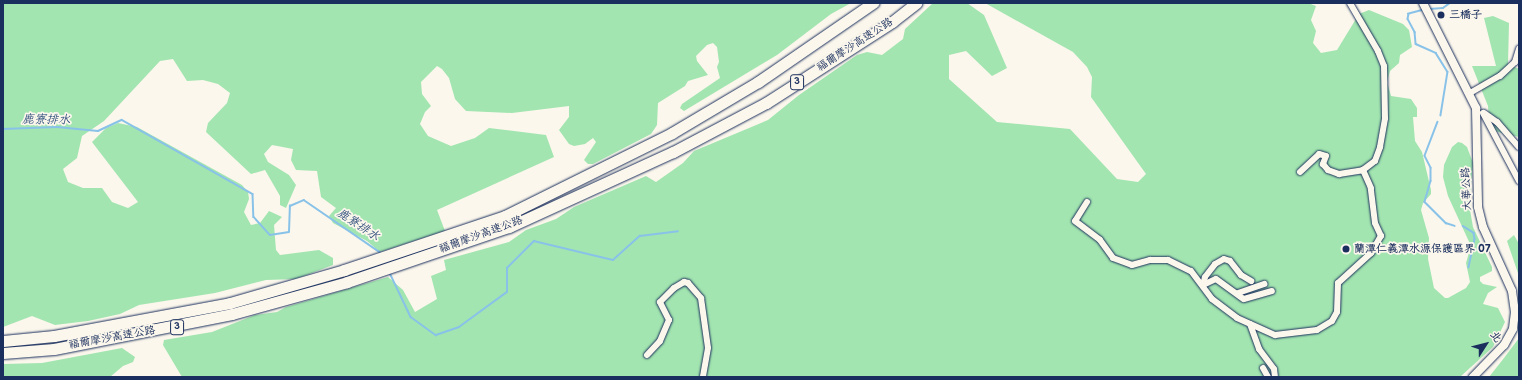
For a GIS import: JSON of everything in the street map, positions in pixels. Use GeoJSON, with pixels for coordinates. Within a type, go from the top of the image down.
{"type":"FeatureCollection","features":[{"type":"Feature","properties":{"kind":"highway","name":"福爾摩沙高速公路"},"geometry":{"type":"LineString","coordinates":[[3,353],[54,349],[193,324],[346,282],[505,216],[672,132],[758,82],[873,3]]}},
{"type":"Feature","properties":{"kind":"highway","name":"福爾摩沙高速公路"},"geometry":{"type":"LineString","coordinates":[[3,341],[54,336],[190,312],[509,227],[673,152],[766,103],[892,22],[916,3]]}},
{"type":"Feature","properties":{"kind":"main road","name":"大華公路"},"geometry":{"type":"LineString","coordinates":[[1425,8],[1470,93],[1476,108],[1478,207],[1483,227],[1512,291],[1515,312],[1513,330],[1504,345],[1473,377]]}},
{"type":"Feature","properties":{"kind":"street"},"geometry":{"type":"LineString","coordinates":[[1300,172],[1319,154],[1326,156],[1323,164],[1328,170],[1339,174],[1363,170],[1375,161],[1380,147],[1384,118],[1384,66],[1378,51],[1350,3]]}},
{"type":"Feature","properties":{"kind":"street"},"geometry":{"type":"LineString","coordinates":[[1470,93],[1500,76],[1515,62],[1519,49]]}},
{"type":"Feature","properties":{"kind":"street"},"geometry":{"type":"LineString","coordinates":[[1476,108],[1497,122],[1519,147]]}},
{"type":"Feature","properties":{"kind":"street"},"geometry":{"type":"LineString","coordinates":[[1483,113],[1519,181]]}},
{"type":"Feature","properties":{"kind":"street"},"geometry":{"type":"LineString","coordinates":[[1088,202],[1076,221],[1100,240],[1113,258],[1132,264],[1150,260],[1168,260],[1191,271],[1212,299],[1250,324],[1275,335],[1287,335],[1317,330],[1332,321],[1338,312],[1338,283],[1371,253],[1381,236],[1375,223],[1371,188],[1363,170]]}},
{"type":"Feature","properties":{"kind":"street"},"geometry":{"type":"LineString","coordinates":[[1203,285],[1205,277],[1214,264],[1224,259],[1230,260],[1241,275],[1251,281]]}},
{"type":"Feature","properties":{"kind":"street"},"geometry":{"type":"LineString","coordinates":[[1203,285],[1216,279],[1238,293],[1244,299],[1272,291]]}},
{"type":"Feature","properties":{"kind":"street"},"geometry":{"type":"LineString","coordinates":[[648,355],[660,342],[668,325],[668,315],[660,302],[674,288],[684,282],[688,282],[701,298],[708,348],[704,374],[710,377]]}},
{"type":"Feature","properties":{"kind":"street"},"geometry":{"type":"LineString","coordinates":[[1238,293],[1264,284]]}},
{"type":"Feature","properties":{"kind":"street"},"geometry":{"type":"LineString","coordinates":[[1250,324],[1259,349],[1274,369],[1275,377]]}},
{"type":"Feature","properties":{"kind":"street"},"geometry":{"type":"LineString","coordinates":[[1263,368],[1268,377]]}},
{"type":"Feature","properties":{"kind":"green space"},"geometry":{"type":"Polygon","coordinates":[[[3,3],[851,3],[831,14],[777,55],[684,111],[680,108],[682,104],[720,78],[717,67],[719,62],[717,47],[713,43],[707,45],[696,56],[697,61],[708,75],[688,81],[685,86],[658,103],[657,125],[651,134],[593,164],[588,164],[584,160],[596,142],[593,138],[585,144],[574,146],[569,144],[559,130],[569,117],[569,106],[512,113],[466,111],[455,99],[449,78],[442,69],[437,66],[421,82],[422,94],[431,106],[425,112],[420,124],[428,136],[451,146],[475,138],[489,128],[546,135],[554,157],[437,210],[445,231],[380,252],[367,241],[333,223],[329,216],[336,208],[321,197],[317,171],[296,170],[291,160],[293,149],[272,145],[264,154],[268,162],[289,175],[296,185],[286,208],[280,205],[280,196],[265,170],[251,174],[206,132],[208,123],[227,103],[230,93],[218,84],[203,80],[187,81],[173,59],[160,61],[104,121],[82,136],[77,158],[63,169],[68,182],[83,188],[102,188],[112,202],[128,208],[138,202],[92,142],[106,128],[118,123],[137,127],[242,185],[248,192],[249,199],[244,212],[251,225],[260,223],[269,211],[282,217],[274,225],[276,250],[280,255],[319,250],[333,258],[333,265],[296,279],[266,280],[215,293],[139,305],[120,314],[88,321],[55,325],[32,316],[3,327],[3,3]]]}},
{"type":"Feature","properties":{"kind":"green space"},"geometry":{"type":"Polygon","coordinates":[[[933,3],[967,3],[984,15],[1007,68],[992,76],[966,51],[949,55],[949,79],[997,122],[1070,129],[1117,179],[1138,182],[1146,174],[1091,97],[1092,77],[1087,67],[1073,52],[985,3],[1308,3],[1316,6],[1311,20],[1316,31],[1313,43],[1321,53],[1337,50],[1359,14],[1369,10],[1403,24],[1409,30],[1412,47],[1400,55],[1399,63],[1390,71],[1387,82],[1391,96],[1411,99],[1417,108],[1417,117],[1413,117],[1415,141],[1422,152],[1431,190],[1431,194],[1423,203],[1421,210],[1429,238],[1428,259],[1434,288],[1445,298],[1448,298],[1466,288],[1470,282],[1466,263],[1471,246],[1448,196],[1443,177],[1444,165],[1452,147],[1458,142],[1467,147],[1473,163],[1469,204],[1473,227],[1492,267],[1492,271],[1480,277],[1480,281],[1483,284],[1497,287],[1488,293],[1483,304],[1498,308],[1505,322],[1493,347],[1460,377],[182,377],[163,345],[164,340],[212,332],[255,315],[277,312],[286,307],[388,277],[403,290],[415,312],[437,299],[431,276],[446,270],[444,260],[509,242],[526,230],[556,219],[574,207],[646,176],[656,182],[683,163],[694,151],[768,120],[799,95],[857,55],[867,52],[882,55],[903,39],[905,29],[933,3]]]}},
{"type":"Feature","properties":{"kind":"green space"},"geometry":{"type":"Polygon","coordinates":[[[1493,16],[1509,23],[1508,64],[1519,69],[1519,137],[1490,130],[1488,106],[1472,66],[1496,66],[1484,18],[1493,16]]]}},
{"type":"Feature","properties":{"kind":"green space"},"geometry":{"type":"Polygon","coordinates":[[[1514,235],[1519,244],[1519,276],[1507,241],[1514,235]]]}},
{"type":"Feature","properties":{"kind":"green space"},"geometry":{"type":"Polygon","coordinates":[[[1519,338],[1519,377],[1489,377],[1504,358],[1519,338]]]}},
{"type":"Feature","properties":{"kind":"green space"},"geometry":{"type":"Polygon","coordinates":[[[122,348],[135,357],[133,362],[123,366],[110,377],[3,377],[3,364],[42,363],[122,348]]]}},
{"type":"Feature","properties":{"kind":"waterway"},"geometry":{"type":"LineString","coordinates":[[1429,9],[1443,8],[1450,3]]}},
{"type":"Feature","properties":{"kind":"waterway"},"geometry":{"type":"LineString","coordinates":[[1424,10],[1409,14],[1408,19],[1415,32],[1416,44],[1436,53],[1448,72],[1441,115]]}},
{"type":"Feature","properties":{"kind":"waterway","name":"鹿寮排水"},"geometry":{"type":"LineString","coordinates":[[3,129],[57,127],[98,131],[122,120],[253,194],[254,217],[270,235],[289,232],[290,206],[304,200],[381,253]]}},
{"type":"Feature","properties":{"kind":"waterway"},"geometry":{"type":"LineString","coordinates":[[1438,122],[1425,156],[1431,168],[1431,181],[1425,202],[1446,223],[1455,226]]}},
{"type":"Feature","properties":{"kind":"waterway"},"geometry":{"type":"LineString","coordinates":[[1463,226],[1474,233],[1475,239],[1469,267]]}},
{"type":"Feature","properties":{"kind":"waterway","name":"鹿寮排水"},"geometry":{"type":"LineString","coordinates":[[390,273],[411,317],[436,335],[459,327],[507,292],[507,268],[534,241],[613,260],[640,236],[678,231]]}},
{"type":"Feature","properties":{"kind":"place","name":"三橋子"},"geometry":{"type":"Point","coordinates":[1441,15]}},
{"type":"Feature","properties":{"kind":"place","name":"蘭潭仁義潭水源保護區界 07"},"geometry":{"type":"Point","coordinates":[1346,249]}}]}
